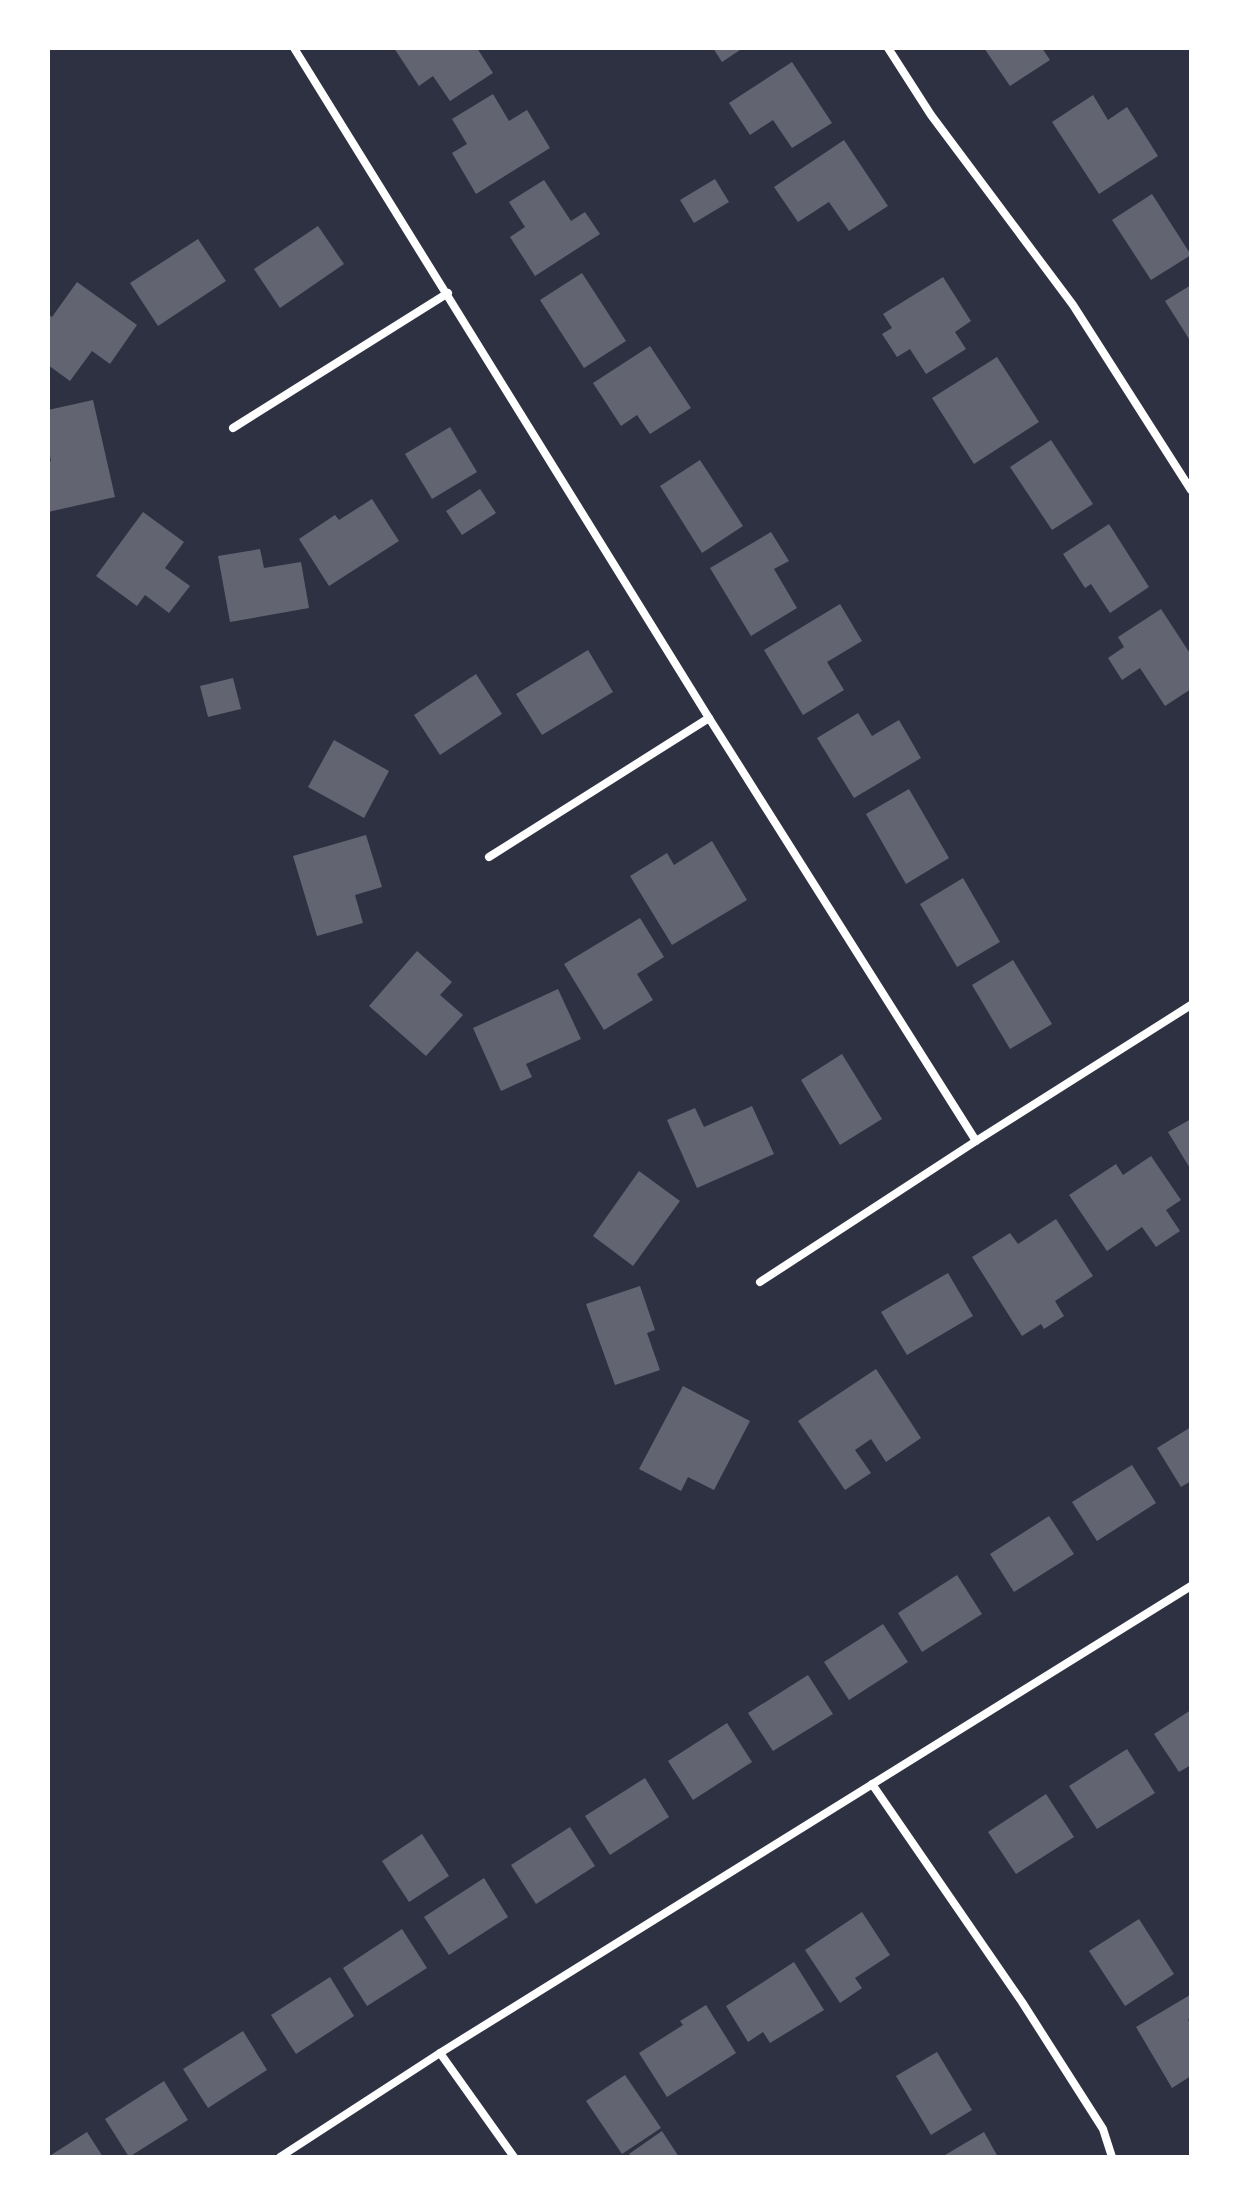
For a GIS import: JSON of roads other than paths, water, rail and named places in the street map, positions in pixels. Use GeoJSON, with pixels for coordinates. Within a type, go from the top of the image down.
{"type":"FeatureCollection","features":[{"type":"Feature","properties":{"kind":"street"},"geometry":{"type":"LineString","coordinates":[[294,48],[709,718],[976,1141]]}},
{"type":"Feature","properties":{"kind":"street"},"geometry":{"type":"LineString","coordinates":[[888,48],[931,115],[1073,305],[1191,490]]}},
{"type":"Feature","properties":{"kind":"street"},"geometry":{"type":"LineString","coordinates":[[233,428],[448,293]]}},
{"type":"Feature","properties":{"kind":"street"},"geometry":{"type":"LineString","coordinates":[[489,857],[709,718]]}},
{"type":"Feature","properties":{"kind":"street"},"geometry":{"type":"LineString","coordinates":[[760,1282],[1191,1005]]}},
{"type":"Feature","properties":{"kind":"street"},"geometry":{"type":"LineString","coordinates":[[280,2157],[440,2053],[1191,1586]]}},
{"type":"Feature","properties":{"kind":"street"},"geometry":{"type":"LineString","coordinates":[[872,1784],[1022,2002],[1103,2129],[1112,2157]]}},
{"type":"Feature","properties":{"kind":"street"},"geometry":{"type":"LineString","coordinates":[[440,2053],[514,2157]]}}]}
